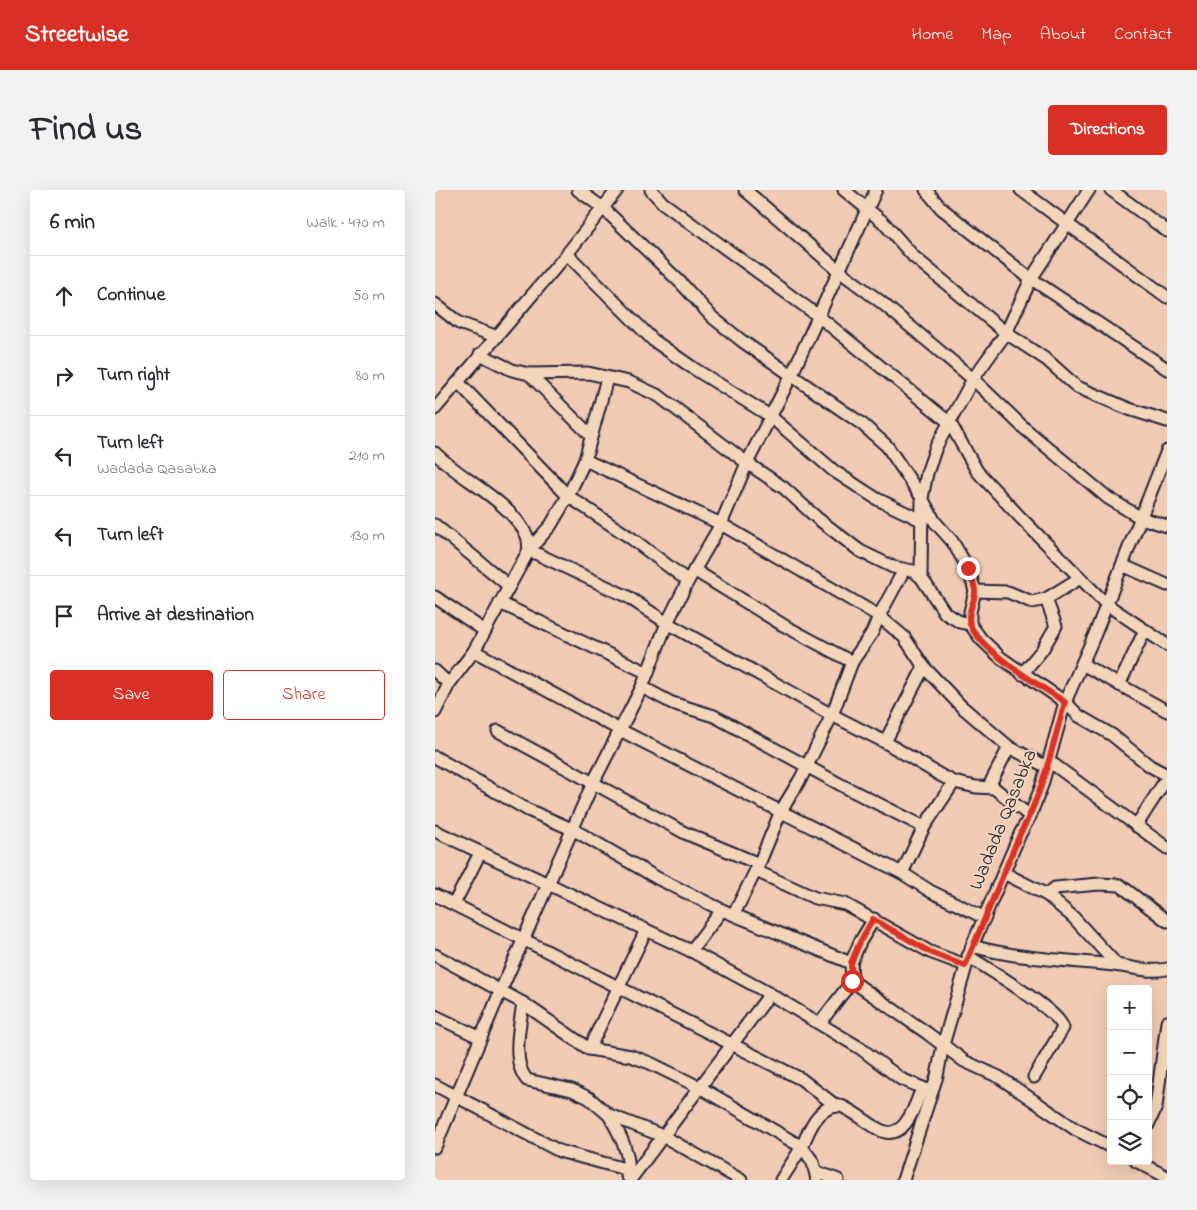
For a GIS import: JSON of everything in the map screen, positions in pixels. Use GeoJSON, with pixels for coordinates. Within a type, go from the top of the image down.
{"type":"FeatureCollection","features":[{"type":"Feature","properties":{"kind":"street"},"geometry":{"type":"LineString","coordinates":[[578,190],[603,208],[681,283],[712,318],[861,424],[887,446],[922,498],[935,522],[953,541],[968,568],[975,591],[970,612],[970,624],[981,639],[1022,674],[1065,702],[1079,716],[1112,735],[1150,766],[1167,777],[1136,826]]}},
{"type":"Feature","properties":{"kind":"street"},"geometry":{"type":"LineString","coordinates":[[435,409],[495,336],[567,254],[617,190]]}},
{"type":"Feature","properties":{"kind":"street"},"geometry":{"type":"LineString","coordinates":[[651,190],[663,203],[817,315],[950,423],[977,470],[1080,578],[1106,604],[1167,646]]}},
{"type":"Feature","properties":{"kind":"street"},"geometry":{"type":"LineString","coordinates":[[745,190],[838,270],[881,302],[973,379],[1023,428],[1109,498],[1141,518],[1167,526]]}},
{"type":"Feature","properties":{"kind":"street"},"geometry":{"type":"LineString","coordinates":[[844,190],[883,222],[914,257],[1006,333],[1047,360],[1077,387],[1129,409],[1167,421]]}},
{"type":"Feature","properties":{"kind":"street"},"geometry":{"type":"LineString","coordinates":[[435,1147],[501,990],[574,830],[593,783],[642,687],[667,623],[694,570],[721,524],[747,464],[876,190]]}},
{"type":"Feature","properties":{"kind":"street"},"geometry":{"type":"LineString","coordinates":[[926,190],[941,208],[1031,279],[1167,369]]}},
{"type":"Feature","properties":{"kind":"street"},"geometry":{"type":"LineString","coordinates":[[1021,190],[1167,297]]}},
{"type":"Feature","properties":{"kind":"street"},"geometry":{"type":"LineString","coordinates":[[921,577],[922,498],[927,473],[937,447],[973,379],[1006,333],[1031,279],[1089,190]]}},
{"type":"Feature","properties":{"kind":"street"},"geometry":{"type":"LineString","coordinates":[[1111,190],[1167,232]]}},
{"type":"Feature","properties":{"kind":"street"},"geometry":{"type":"LineString","coordinates":[[567,254],[653,340],[693,368],[771,416],[835,471],[877,499],[923,521]]}},
{"type":"Feature","properties":{"kind":"street"},"geometry":{"type":"LineString","coordinates":[[435,304],[459,323],[495,336]]}},
{"type":"Feature","properties":{"kind":"street"},"geometry":{"type":"LineString","coordinates":[[480,354],[513,370],[529,374],[588,373],[629,382],[659,396],[747,464],[784,488],[817,518],[860,551],[904,570],[913,571],[921,577],[945,613],[960,622],[970,624]]}},
{"type":"Feature","properties":{"kind":"street"},"geometry":{"type":"LineString","coordinates":[[529,374],[591,436]]}},
{"type":"Feature","properties":{"kind":"street"},"geometry":{"type":"LineString","coordinates":[[435,712],[449,684],[474,651],[529,550],[551,525],[568,496],[585,460],[607,378]]}},
{"type":"Feature","properties":{"kind":"street"},"geometry":{"type":"LineString","coordinates":[[459,382],[568,496],[631,538],[688,581]]}},
{"type":"Feature","properties":{"kind":"street"},"geometry":{"type":"LineString","coordinates":[[435,453],[452,469],[513,516],[527,536],[529,550]]}},
{"type":"Feature","properties":{"kind":"street","name":"Wadada Qasabka"},"geometry":{"type":"LineString","coordinates":[[905,1179],[926,1090],[937,1076],[943,1045],[968,956],[1020,834],[1030,816],[1048,764],[1065,702],[1166,457]]}},
{"type":"Feature","properties":{"kind":"street"},"geometry":{"type":"LineString","coordinates":[[585,460],[721,524],[879,616],[904,638],[924,667],[961,706],[1009,747],[1048,764],[1167,848]]}},
{"type":"Feature","properties":{"kind":"street"},"geometry":{"type":"LineString","coordinates":[[435,525],[509,586]]}},
{"type":"Feature","properties":{"kind":"street"},"geometry":{"type":"LineString","coordinates":[[529,550],[628,597],[667,623],[832,715],[885,742],[954,782],[976,787],[989,786],[1030,816]]}},
{"type":"Feature","properties":{"kind":"street"},"geometry":{"type":"LineString","coordinates":[[1122,565],[1167,585]]}},
{"type":"Feature","properties":{"kind":"street"},"geometry":{"type":"LineString","coordinates":[[694,570],[783,625],[852,662]]}},
{"type":"Feature","properties":{"kind":"street"},"geometry":{"type":"LineString","coordinates":[[734,914],[781,811],[807,766],[832,715],[852,662],[872,633],[904,570]]}},
{"type":"Feature","properties":{"kind":"street"},"geometry":{"type":"LineString","coordinates":[[975,591],[1008,592],[1032,602],[1046,599],[1080,578]]}},
{"type":"Feature","properties":{"kind":"street"},"geometry":{"type":"LineString","coordinates":[[435,597],[485,631]]}},
{"type":"Feature","properties":{"kind":"street"},"geometry":{"type":"LineString","coordinates":[[1022,674],[1042,650],[1055,626],[1046,599]]}},
{"type":"Feature","properties":{"kind":"street"},"geometry":{"type":"LineString","coordinates":[[500,603],[647,673]]}},
{"type":"Feature","properties":{"kind":"street"},"geometry":{"type":"LineString","coordinates":[[1119,685],[1145,630]]}},
{"type":"Feature","properties":{"kind":"street"},"geometry":{"type":"LineString","coordinates":[[474,651],[620,730],[902,873],[930,891],[985,918]]}},
{"type":"Feature","properties":{"kind":"street"},"geometry":{"type":"LineString","coordinates":[[1082,664],[1167,711]]}},
{"type":"Feature","properties":{"kind":"street"},"geometry":{"type":"LineString","coordinates":[[885,742],[924,667]]}},
{"type":"Feature","properties":{"kind":"street"},"geometry":{"type":"LineString","coordinates":[[435,671],[449,684]]}},
{"type":"Feature","properties":{"kind":"street"},"geometry":{"type":"LineString","coordinates":[[642,687],[672,703],[714,716],[924,827]]}},
{"type":"Feature","properties":{"kind":"street"},"geometry":{"type":"LineString","coordinates":[[498,731],[685,833],[757,867],[815,898],[845,904],[930,952],[968,956],[995,952],[1117,965],[1150,972],[1167,969]]}},
{"type":"Feature","properties":{"kind":"street"},"geometry":{"type":"LineString","coordinates":[[989,786],[1009,747]]}},
{"type":"Feature","properties":{"kind":"street"},"geometry":{"type":"LineString","coordinates":[[435,757],[527,810],[574,830],[657,878],[722,910],[851,963]]}},
{"type":"Feature","properties":{"kind":"street"},"geometry":{"type":"LineString","coordinates":[[902,873],[924,827],[954,782]]}},
{"type":"Feature","properties":{"kind":"street"},"geometry":{"type":"LineString","coordinates":[[435,831],[691,951],[770,994],[860,1048],[901,1079],[926,1090],[903,1126],[896,1131],[880,1130],[852,1111],[835,1106],[801,1079],[435,894]]}},
{"type":"Feature","properties":{"kind":"street"},"geometry":{"type":"LineString","coordinates":[[454,904],[480,853]]}},
{"type":"Feature","properties":{"kind":"street"},"geometry":{"type":"LineString","coordinates":[[1004,873],[1047,894],[1073,917],[1117,965]]}},
{"type":"Feature","properties":{"kind":"street"},"geometry":{"type":"LineString","coordinates":[[1047,894],[1055,888],[1099,884],[1120,886],[1167,922]]}},
{"type":"Feature","properties":{"kind":"street"},"geometry":{"type":"LineString","coordinates":[[691,951],[722,910]]}},
{"type":"Feature","properties":{"kind":"street"},"geometry":{"type":"LineString","coordinates":[[819,1024],[852,981],[851,963],[873,919]]}},
{"type":"Feature","properties":{"kind":"street"},"geometry":{"type":"LineString","coordinates":[[589,1049],[646,930]]}},
{"type":"Feature","properties":{"kind":"street"},"geometry":{"type":"LineString","coordinates":[[435,956],[523,1003],[589,1049],[631,1056],[701,1088],[802,1147],[813,1162],[817,1176],[838,1180]]}},
{"type":"Feature","properties":{"kind":"street"},"geometry":{"type":"LineString","coordinates":[[968,956],[1043,1006],[1062,1023],[1063,1028],[1033,1077]]}},
{"type":"Feature","properties":{"kind":"street"},"geometry":{"type":"LineString","coordinates":[[852,981],[964,1061],[999,1077],[1075,1129],[1107,1145]]}},
{"type":"Feature","properties":{"kind":"street"},"geometry":{"type":"LineString","coordinates":[[630,1178],[701,1088],[770,994]]}},
{"type":"Feature","properties":{"kind":"street"},"geometry":{"type":"LineString","coordinates":[[523,1003],[519,1051],[520,1068],[523,1076],[536,1084],[572,1090],[589,1098],[609,1115],[663,1136],[741,1180]]}},
{"type":"Feature","properties":{"kind":"street"},"geometry":{"type":"LineString","coordinates":[[435,1016],[481,1038]]}},
{"type":"Feature","properties":{"kind":"street"},"geometry":{"type":"LineString","coordinates":[[1150,1120],[1156,1107],[1167,1022]]}},
{"type":"Feature","properties":{"kind":"street"},"geometry":{"type":"LineString","coordinates":[[435,1085],[559,1151],[630,1178]]}},
{"type":"Feature","properties":{"kind":"street"},"geometry":{"type":"LineString","coordinates":[[781,1180],[802,1147],[817,1118],[825,1109],[835,1106]]}},
{"type":"Feature","properties":{"kind":"street"},"geometry":{"type":"LineString","coordinates":[[609,1115],[619,1132],[630,1178]]}},
{"type":"Feature","properties":{"kind":"street"},"geometry":{"type":"LineString","coordinates":[[1144,1165],[1167,1177]]}},
{"type":"Feature","properties":{"kind":"route"},"geometry":{"type":"LineString","coordinates":[[852,981],[851,963],[873,919],[930,952],[965,966],[1042,785],[1065,702],[1001,658],[981,639],[970,624],[970,612],[975,591],[968,568]]}}]}
